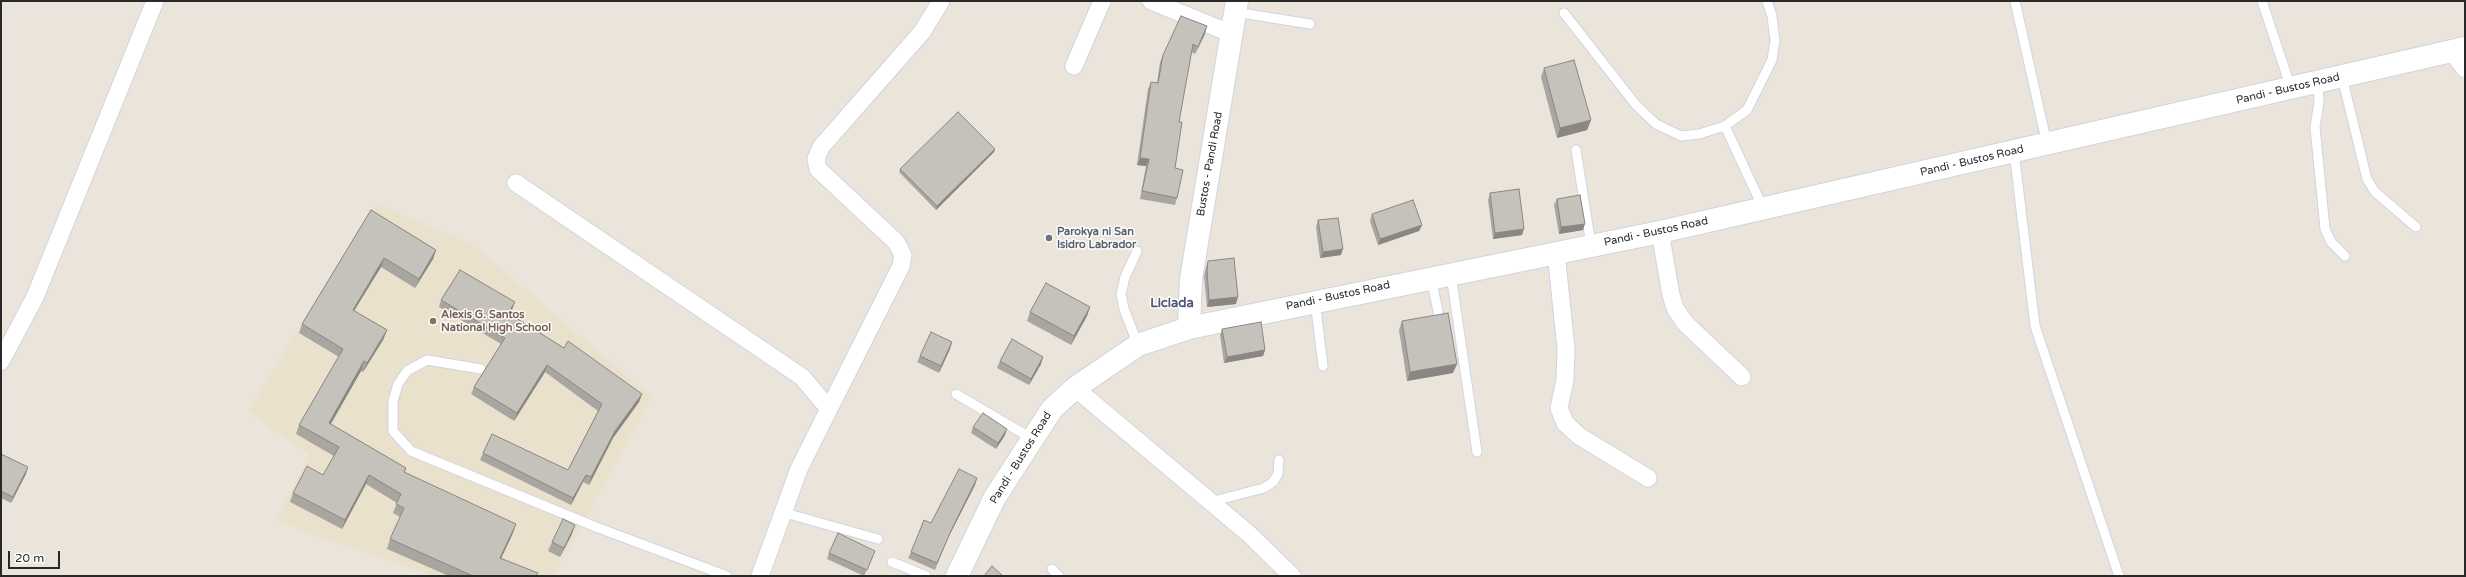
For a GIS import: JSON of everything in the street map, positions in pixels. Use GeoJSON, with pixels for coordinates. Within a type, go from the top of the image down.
{"type":"FeatureCollection","features":[{"type":"Feature","properties":{"kind":"main road","name":"Bustos - Pandi Road"},"geometry":{"type":"LineString","coordinates":[[1189,328],[1191,279],[1236,6]]}},
{"type":"Feature","properties":{"kind":"main road","name":"Pandi - Bustos Road"},"geometry":{"type":"LineString","coordinates":[[957,576],[995,497],[1031,438],[1052,409],[1075,388],[1138,345],[1189,328],[1441,275],[1660,232],[2458,50]]}},
{"type":"Feature","properties":{"kind":"street"},"geometry":{"type":"LineString","coordinates":[[1,360],[35,297],[155,1]]}},
{"type":"Feature","properties":{"kind":"street"},"geometry":{"type":"LineString","coordinates":[[760,576],[785,513],[799,469],[901,266],[903,255],[896,242],[818,169],[816,159],[820,147],[922,32],[941,1]]}},
{"type":"Feature","properties":{"kind":"street"},"geometry":{"type":"LineString","coordinates":[[1074,66],[1102,1]]}},
{"type":"Feature","properties":{"kind":"street"},"geometry":{"type":"LineString","coordinates":[[1151,1],[1232,34]]}},
{"type":"Feature","properties":{"kind":"street"},"geometry":{"type":"LineString","coordinates":[[2458,50],[2465,69]]}},
{"type":"Feature","properties":{"kind":"street"},"geometry":{"type":"LineString","coordinates":[[516,183],[796,372],[829,409]]}},
{"type":"Feature","properties":{"kind":"street"},"geometry":{"type":"LineString","coordinates":[[1660,232],[1671,295],[1675,308],[1685,323],[1742,377]]}},
{"type":"Feature","properties":{"kind":"street"},"geometry":{"type":"LineString","coordinates":[[1556,252],[1566,349],[1565,380],[1559,408],[1565,423],[1579,436],[1648,478]]}},
{"type":"Feature","properties":{"kind":"street"},"geometry":{"type":"LineString","coordinates":[[1075,388],[1249,534],[1292,576]]}},
{"type":"Feature","properties":{"kind":"lane"},"geometry":{"type":"LineString","coordinates":[[1564,13],[1636,105],[1656,124],[1681,136],[1698,134],[1725,126],[1747,110],[1772,60],[1775,41],[1772,16],[1767,1]]}},
{"type":"Feature","properties":{"kind":"lane"},"geometry":{"type":"LineString","coordinates":[[2015,1],[2047,144]]}},
{"type":"Feature","properties":{"kind":"lane"},"geometry":{"type":"LineString","coordinates":[[2262,1],[2291,88]]}},
{"type":"Feature","properties":{"kind":"lane"},"geometry":{"type":"LineString","coordinates":[[1236,6],[1310,24]]}},
{"type":"Feature","properties":{"kind":"lane"},"geometry":{"type":"LineString","coordinates":[[2342,76],[2367,179],[2375,192],[2416,227]]}},
{"type":"Feature","properties":{"kind":"lane"},"geometry":{"type":"LineString","coordinates":[[2318,82],[2319,102],[2316,127],[2325,229],[2331,242],[2345,256]]}},
{"type":"Feature","properties":{"kind":"lane"},"geometry":{"type":"LineString","coordinates":[[1725,126],[1763,208]]}},
{"type":"Feature","properties":{"kind":"lane"},"geometry":{"type":"LineString","coordinates":[[1576,150],[1591,245]]}},
{"type":"Feature","properties":{"kind":"lane"},"geometry":{"type":"LineString","coordinates":[[2014,151],[2035,326],[2119,576]]}},
{"type":"Feature","properties":{"kind":"lane"},"geometry":{"type":"LineString","coordinates":[[1137,251],[1125,277],[1121,294],[1124,309],[1138,345]]}},
{"type":"Feature","properties":{"kind":"lane"},"geometry":{"type":"LineString","coordinates":[[1439,316],[1441,275]]}},
{"type":"Feature","properties":{"kind":"lane"},"geometry":{"type":"LineString","coordinates":[[1441,275],[1477,452]]}},
{"type":"Feature","properties":{"kind":"lane"},"geometry":{"type":"LineString","coordinates":[[1315,301],[1323,366]]}},
{"type":"Feature","properties":{"kind":"lane"},"geometry":{"type":"LineString","coordinates":[[481,369],[427,360],[407,371],[398,384],[393,401],[393,431],[411,451],[596,527],[723,575]]}},
{"type":"Feature","properties":{"kind":"lane"},"geometry":{"type":"LineString","coordinates":[[956,394],[1031,438]]}},
{"type":"Feature","properties":{"kind":"lane"},"geometry":{"type":"LineString","coordinates":[[1210,502],[1264,488],[1273,482],[1278,474],[1279,460]]}},
{"type":"Feature","properties":{"kind":"lane"},"geometry":{"type":"LineString","coordinates":[[785,513],[878,539]]}},
{"type":"Feature","properties":{"kind":"lane"},"geometry":{"type":"LineString","coordinates":[[892,562],[926,576]]}},
{"type":"Feature","properties":{"kind":"lane"},"geometry":{"type":"LineString","coordinates":[[1052,569],[1059,576]]}},
{"type":"Feature","properties":{"kind":"shaded area","name":"Alexis G. Santos National High School"},"geometry":{"type":"Polygon","coordinates":[[[376,203],[473,245],[652,397],[554,576],[433,576],[276,521],[309,455],[248,411],[376,203]]]}},
{"type":"Feature","properties":{"kind":"building"},"geometry":{"type":"Polygon","coordinates":[[[1181,16],[1207,26],[1198,47],[1193,44],[1179,122],[1182,122],[1175,168],[1183,170],[1177,198],[1142,191],[1149,159],[1140,158],[1151,82],[1158,83],[1163,55],[1181,16]]]}},
{"type":"Feature","properties":{"kind":"building"},"geometry":{"type":"Polygon","coordinates":[[[1574,60],[1591,120],[1560,128],[1544,68],[1574,60]]]}},
{"type":"Feature","properties":{"kind":"building"},"geometry":{"type":"Polygon","coordinates":[[[958,112],[995,149],[937,206],[900,169],[958,112]]]}},
{"type":"Feature","properties":{"kind":"building"},"geometry":{"type":"Polygon","coordinates":[[[1519,189],[1524,229],[1495,233],[1490,193],[1519,189]]]}},
{"type":"Feature","properties":{"kind":"building"},"geometry":{"type":"Polygon","coordinates":[[[1580,195],[1585,224],[1561,227],[1557,199],[1580,195]]]}},
{"type":"Feature","properties":{"kind":"building"},"geometry":{"type":"Polygon","coordinates":[[[1413,200],[1422,225],[1380,239],[1372,214],[1413,200]]]}},
{"type":"Feature","properties":{"kind":"building"},"geometry":{"type":"Polygon","coordinates":[[[371,210],[436,250],[419,279],[384,258],[353,310],[387,330],[367,363],[364,361],[329,423],[406,468],[404,472],[516,524],[500,558],[538,573],[536,576],[473,576],[390,539],[404,508],[396,504],[401,494],[369,475],[345,520],[293,493],[307,466],[323,475],[339,447],[299,425],[343,349],[302,324],[371,210]]]}},
{"type":"Feature","properties":{"kind":"building"},"geometry":{"type":"Polygon","coordinates":[[[1338,218],[1343,249],[1323,252],[1318,220],[1338,218]]]}},
{"type":"Feature","properties":{"kind":"building"},"geometry":{"type":"Polygon","coordinates":[[[1234,258],[1238,297],[1209,300],[1207,270],[1208,261],[1234,258]]]}},
{"type":"Feature","properties":{"kind":"building"},"geometry":{"type":"Polygon","coordinates":[[[460,270],[515,302],[508,313],[564,348],[568,341],[642,394],[615,431],[591,477],[586,475],[573,498],[483,453],[492,434],[568,470],[602,404],[547,365],[517,413],[474,387],[505,338],[441,300],[460,270]]]}},
{"type":"Feature","properties":{"kind":"building"},"geometry":{"type":"Polygon","coordinates":[[[1046,283],[1090,307],[1074,336],[1030,312],[1046,283]]]}},
{"type":"Feature","properties":{"kind":"building"},"geometry":{"type":"Polygon","coordinates":[[[1448,313],[1457,364],[1410,372],[1402,321],[1448,313]]]}},
{"type":"Feature","properties":{"kind":"building"},"geometry":{"type":"Polygon","coordinates":[[[1261,322],[1265,350],[1227,357],[1222,329],[1261,322]]]}},
{"type":"Feature","properties":{"kind":"building"},"geometry":{"type":"Polygon","coordinates":[[[931,332],[952,342],[941,366],[920,356],[931,332]]]}},
{"type":"Feature","properties":{"kind":"building"},"geometry":{"type":"Polygon","coordinates":[[[1012,339],[1043,357],[1031,379],[1000,361],[1012,339]]]}},
{"type":"Feature","properties":{"kind":"building"},"geometry":{"type":"Polygon","coordinates":[[[983,413],[1007,429],[998,443],[973,427],[983,413]]]}},
{"type":"Feature","properties":{"kind":"building"},"geometry":{"type":"Polygon","coordinates":[[[1,454],[28,467],[13,497],[1,491],[1,454]]]}},
{"type":"Feature","properties":{"kind":"building"},"geometry":{"type":"Polygon","coordinates":[[[959,469],[977,478],[937,563],[911,552],[924,520],[931,523],[959,469]]]}},
{"type":"Feature","properties":{"kind":"building"},"geometry":{"type":"Polygon","coordinates":[[[563,519],[575,525],[564,548],[552,542],[563,519]]]}},
{"type":"Feature","properties":{"kind":"building"},"geometry":{"type":"Polygon","coordinates":[[[838,533],[875,551],[867,570],[829,553],[838,533]]]}},
{"type":"Feature","properties":{"kind":"building"},"geometry":{"type":"Polygon","coordinates":[[[992,566],[1003,576],[984,576],[992,566]]]}},
{"type":"Feature","properties":{"kind":"place","name":"Parokya ni San Isidro Labrador"},"geometry":{"type":"Point","coordinates":[1049,238]}},
{"type":"Feature","properties":{"kind":"place","name":"Alexis G. Santos National High School"},"geometry":{"type":"Point","coordinates":[433,321]}},
{"type":"Feature","properties":{"kind":"district","name":"Liciada"},"geometry":{"type":"Point","coordinates":[1172,304]}}]}
